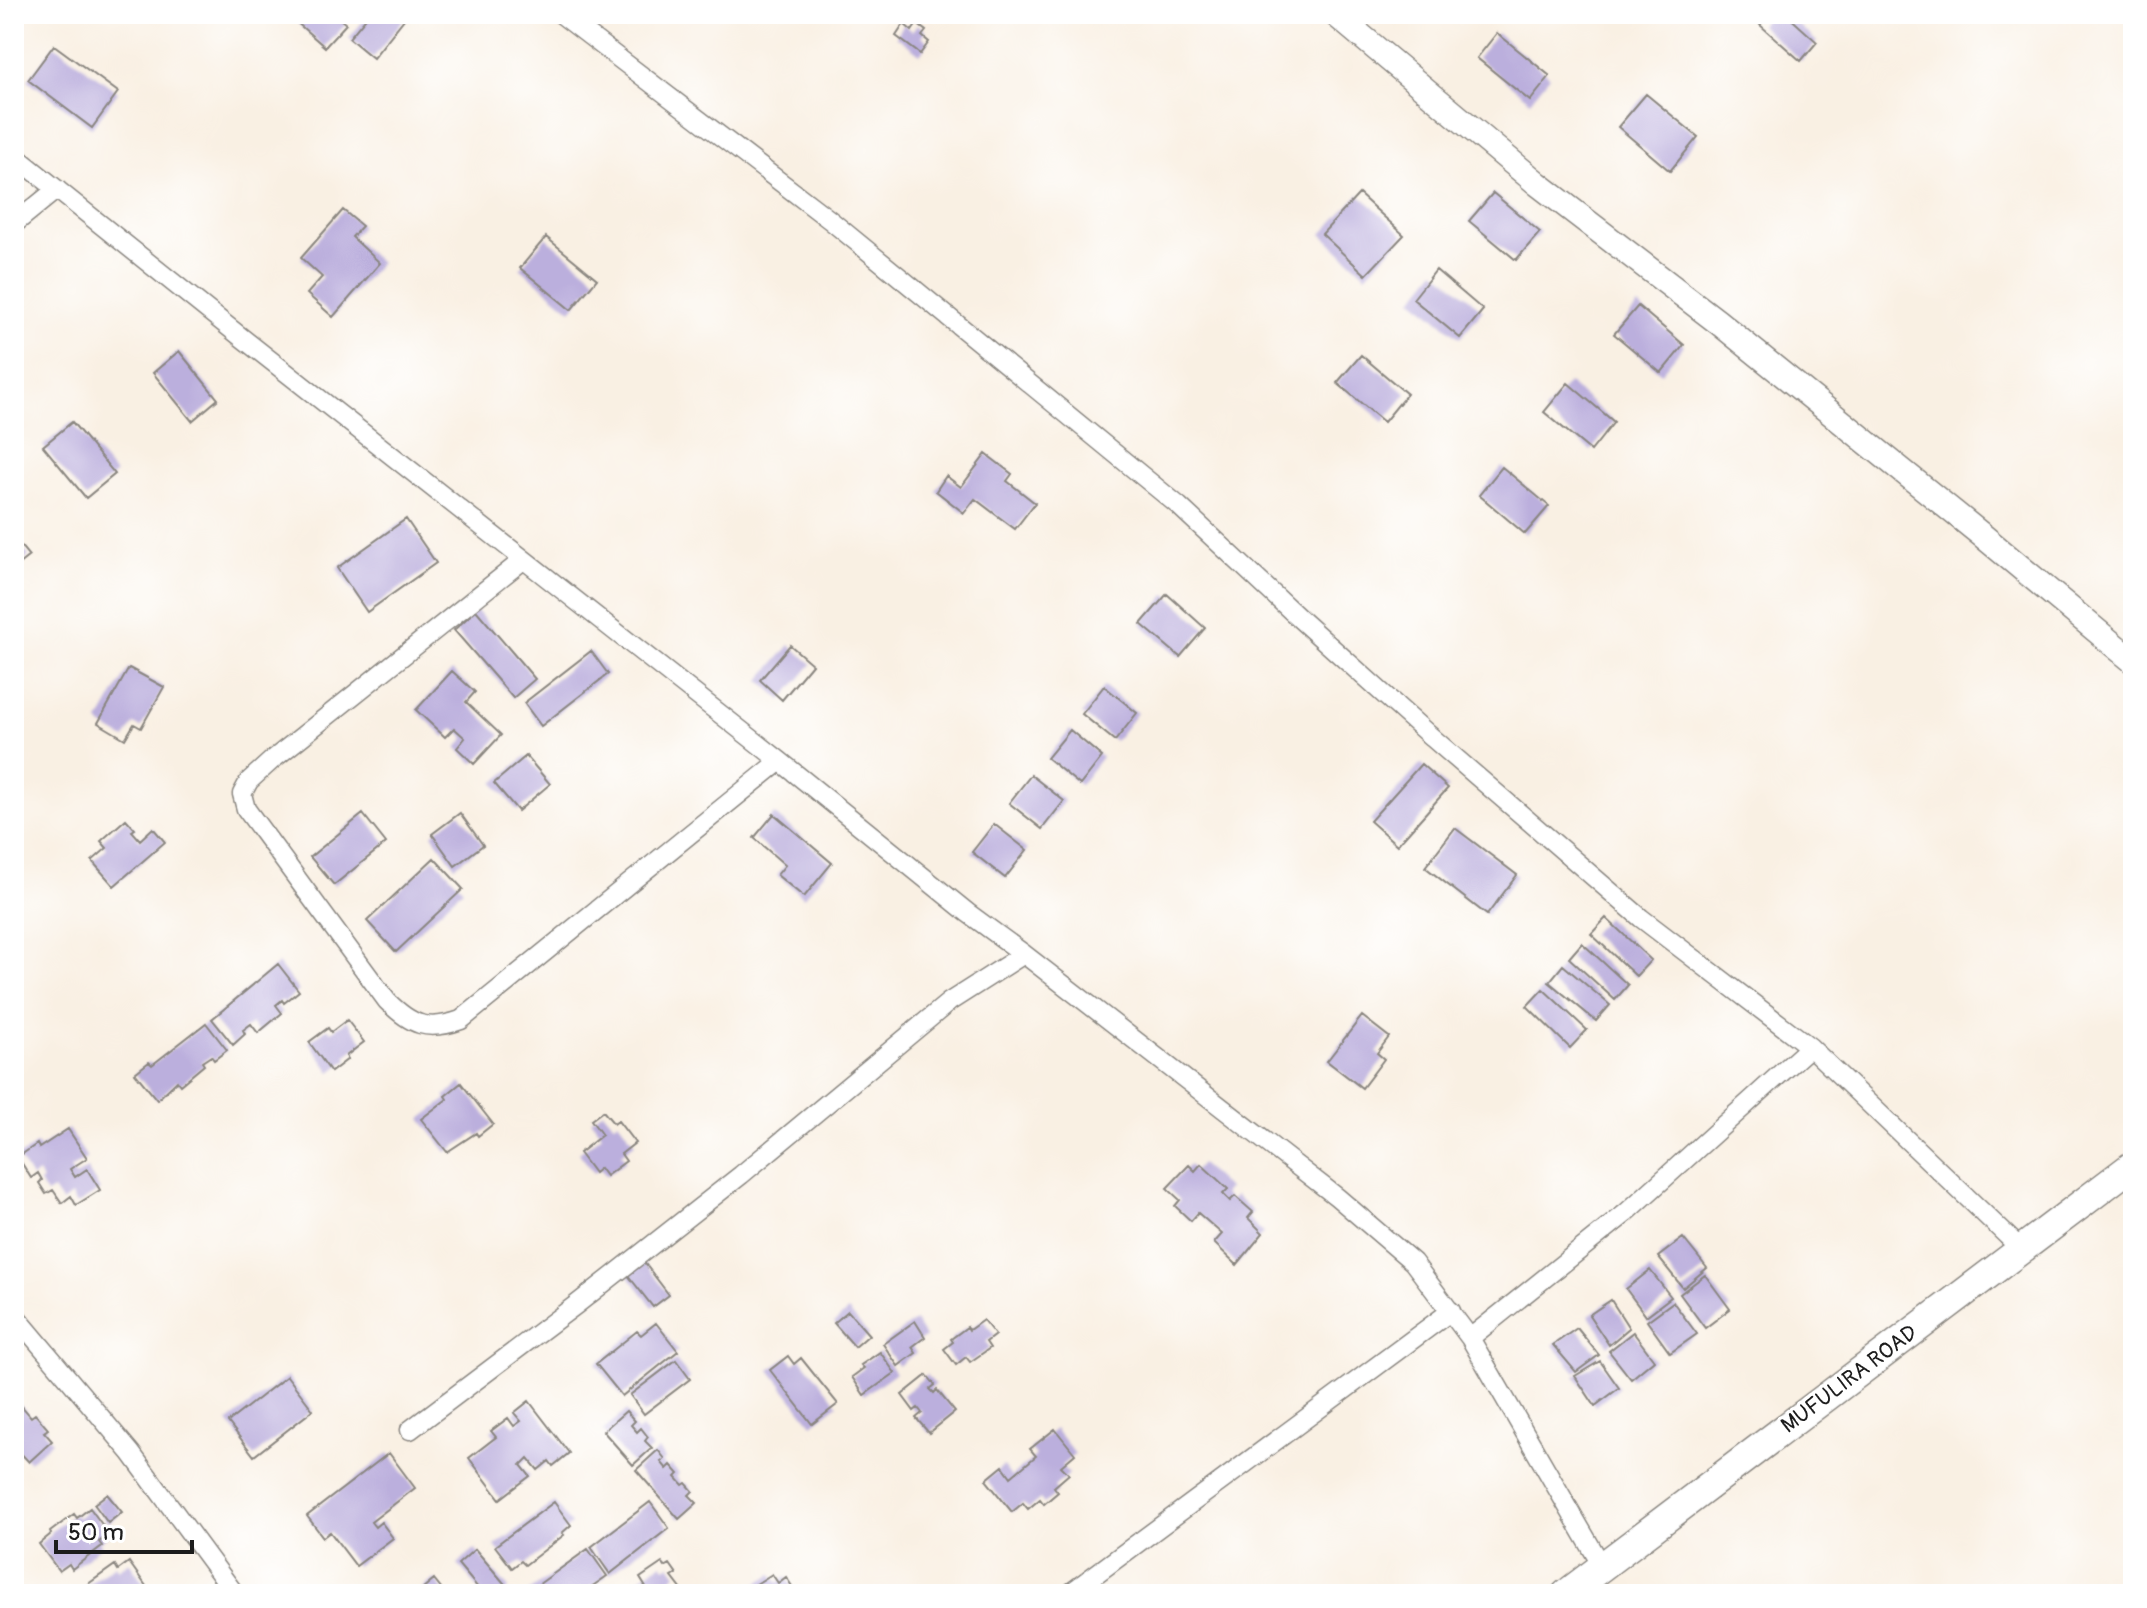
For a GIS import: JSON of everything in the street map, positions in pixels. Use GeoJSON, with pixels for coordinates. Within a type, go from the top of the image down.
{"type":"FeatureCollection","features":[{"type":"Feature","properties":{"kind":"main road","name":"MUFULIRA ROAD"},"geometry":{"type":"LineString","coordinates":[[1566,1594],[2133,1165]]}},
{"type":"Feature","properties":{"kind":"street"},"geometry":{"type":"LineString","coordinates":[[1335,14],[1538,184],[1718,322],[2133,661]]}},
{"type":"Feature","properties":{"kind":"street"},"geometry":{"type":"LineString","coordinates":[[570,16],[876,257],[1179,506],[1428,734],[1641,918],[1810,1047],[2021,1249]]}},
{"type":"Feature","properties":{"kind":"street"},"geometry":{"type":"LineString","coordinates":[[14,155],[968,913],[1337,1197],[1413,1262],[1470,1338],[1602,1566]]}},
{"type":"Feature","properties":{"kind":"street"},"geometry":{"type":"LineString","coordinates":[[14,224],[57,189]]}},
{"type":"Feature","properties":{"kind":"street"},"geometry":{"type":"LineString","coordinates":[[523,560],[271,761],[249,781],[242,794],[246,809],[401,1016],[422,1025],[442,1027],[461,1020],[780,761]]}},
{"type":"Feature","properties":{"kind":"street"},"geometry":{"type":"LineString","coordinates":[[410,1430],[741,1175],[949,1002],[1024,954]]}},
{"type":"Feature","properties":{"kind":"street"},"geometry":{"type":"LineString","coordinates":[[1470,1338],[1626,1213],[1810,1047]]}},
{"type":"Feature","properties":{"kind":"street"},"geometry":{"type":"LineString","coordinates":[[1069,1594],[1451,1311]]}},
{"type":"Feature","properties":{"kind":"street"},"geometry":{"type":"LineString","coordinates":[[14,1314],[131,1453],[235,1594]]}},
{"type":"Feature","properties":{"kind":"building"},"geometry":{"type":"Polygon","coordinates":[[[287,14],[334,14],[346,24],[325,47],[287,14]]]}},
{"type":"Feature","properties":{"kind":"building"},"geometry":{"type":"Polygon","coordinates":[[[369,14],[408,14],[373,58],[349,38],[369,14]]]}},
{"type":"Feature","properties":{"kind":"building"},"geometry":{"type":"Polygon","coordinates":[[[1769,14],[1786,14],[1817,42],[1801,61],[1760,25],[1769,14]]]}},
{"type":"Feature","properties":{"kind":"building"},"geometry":{"type":"Polygon","coordinates":[[[904,24],[912,31],[917,24],[926,31],[922,36],[929,42],[920,54],[896,36],[904,24]]]}},
{"type":"Feature","properties":{"kind":"building"},"geometry":{"type":"Polygon","coordinates":[[[1497,33],[1550,76],[1530,101],[1477,58],[1497,33]]]}},
{"type":"Feature","properties":{"kind":"building"},"geometry":{"type":"Polygon","coordinates":[[[54,45],[118,92],[92,128],[28,80],[54,45]]]}},
{"type":"Feature","properties":{"kind":"building"},"geometry":{"type":"Polygon","coordinates":[[[1646,94],[1698,137],[1670,171],[1618,127],[1646,94]]]}},
{"type":"Feature","properties":{"kind":"building"},"geometry":{"type":"Polygon","coordinates":[[[1493,193],[1540,232],[1516,260],[1469,221],[1493,193]]]}},
{"type":"Feature","properties":{"kind":"building"},"geometry":{"type":"Polygon","coordinates":[[[1359,194],[1404,235],[1366,275],[1322,234],[1359,194]]]}},
{"type":"Feature","properties":{"kind":"building"},"geometry":{"type":"Polygon","coordinates":[[[343,210],[362,226],[352,237],[380,263],[333,317],[307,294],[322,277],[301,258],[343,210]]]}},
{"type":"Feature","properties":{"kind":"building"},"geometry":{"type":"Polygon","coordinates":[[[546,237],[597,279],[571,310],[520,268],[546,237]]]}},
{"type":"Feature","properties":{"kind":"building"},"geometry":{"type":"Polygon","coordinates":[[[1436,270],[1483,310],[1460,338],[1413,299],[1436,270]]]}},
{"type":"Feature","properties":{"kind":"building"},"geometry":{"type":"Polygon","coordinates":[[[1638,306],[1684,345],[1661,373],[1614,334],[1638,306]]]}},
{"type":"Feature","properties":{"kind":"building"},"geometry":{"type":"Polygon","coordinates":[[[179,351],[218,399],[192,421],[153,373],[179,351]]]}},
{"type":"Feature","properties":{"kind":"building"},"geometry":{"type":"Polygon","coordinates":[[[1361,355],[1407,394],[1384,422],[1337,383],[1361,355]]]}},
{"type":"Feature","properties":{"kind":"building"},"geometry":{"type":"Polygon","coordinates":[[[1568,383],[1614,422],[1591,451],[1544,412],[1568,383]]]}},
{"type":"Feature","properties":{"kind":"building"},"geometry":{"type":"Polygon","coordinates":[[[72,422],[115,474],[86,498],[43,446],[72,422]]]}},
{"type":"Feature","properties":{"kind":"building"},"geometry":{"type":"Polygon","coordinates":[[[986,454],[1012,474],[1007,481],[1035,503],[1015,529],[975,499],[964,513],[936,491],[946,476],[961,487],[986,454]]]}},
{"type":"Feature","properties":{"kind":"building"},"geometry":{"type":"Polygon","coordinates":[[[1502,467],[1549,506],[1525,534],[1479,495],[1502,467]]]}},
{"type":"Feature","properties":{"kind":"building"},"geometry":{"type":"Polygon","coordinates":[[[406,519],[436,563],[367,612],[337,568],[406,519]]]}},
{"type":"Feature","properties":{"kind":"building"},"geometry":{"type":"Polygon","coordinates":[[[14,538],[29,556],[14,568],[14,538]]]}},
{"type":"Feature","properties":{"kind":"building"},"geometry":{"type":"Polygon","coordinates":[[[1167,594],[1205,628],[1180,657],[1141,624],[1167,594]]]}},
{"type":"Feature","properties":{"kind":"building"},"geometry":{"type":"Polygon","coordinates":[[[476,610],[535,679],[513,698],[454,630],[476,610]]]}},
{"type":"Feature","properties":{"kind":"building"},"geometry":{"type":"Polygon","coordinates":[[[790,645],[812,664],[782,700],[760,680],[790,645]]]}},
{"type":"Feature","properties":{"kind":"building"},"geometry":{"type":"Polygon","coordinates":[[[591,651],[608,674],[541,726],[524,703],[591,651]]]}},
{"type":"Feature","properties":{"kind":"building"},"geometry":{"type":"Polygon","coordinates":[[[129,668],[164,687],[141,728],[134,724],[125,739],[98,723],[129,668]]]}},
{"type":"Feature","properties":{"kind":"building"},"geometry":{"type":"Polygon","coordinates":[[[452,671],[475,692],[466,702],[501,735],[474,764],[457,748],[465,738],[454,728],[445,737],[416,710],[452,671]]]}},
{"type":"Feature","properties":{"kind":"building"},"geometry":{"type":"Polygon","coordinates":[[[1104,686],[1137,713],[1115,741],[1082,714],[1104,686]]]}},
{"type":"Feature","properties":{"kind":"building"},"geometry":{"type":"Polygon","coordinates":[[[1070,730],[1102,757],[1080,785],[1047,758],[1070,730]]]}},
{"type":"Feature","properties":{"kind":"building"},"geometry":{"type":"Polygon","coordinates":[[[526,756],[550,784],[518,811],[494,783],[526,756]]]}},
{"type":"Feature","properties":{"kind":"building"},"geometry":{"type":"Polygon","coordinates":[[[1421,764],[1448,788],[1397,845],[1370,821],[1421,764]]]}},
{"type":"Feature","properties":{"kind":"building"},"geometry":{"type":"Polygon","coordinates":[[[1031,775],[1064,801],[1042,829],[1009,803],[1031,775]]]}},
{"type":"Feature","properties":{"kind":"building"},"geometry":{"type":"Polygon","coordinates":[[[460,813],[483,845],[455,866],[432,834],[460,813]]]}},
{"type":"Feature","properties":{"kind":"building"},"geometry":{"type":"Polygon","coordinates":[[[363,814],[386,843],[334,885],[310,857],[363,814]]]}},
{"type":"Feature","properties":{"kind":"building"},"geometry":{"type":"Polygon","coordinates":[[[774,814],[832,863],[804,897],[777,875],[785,865],[754,838],[774,814]]]}},
{"type":"Feature","properties":{"kind":"building"},"geometry":{"type":"Polygon","coordinates":[[[126,819],[140,840],[153,828],[165,842],[114,886],[92,861],[107,848],[101,841],[126,819]]]}},
{"type":"Feature","properties":{"kind":"building"},"geometry":{"type":"Polygon","coordinates":[[[994,824],[1027,850],[1005,878],[972,852],[994,824]]]}},
{"type":"Feature","properties":{"kind":"building"},"geometry":{"type":"Polygon","coordinates":[[[1455,828],[1517,875],[1487,915],[1425,867],[1455,828]]]}},
{"type":"Feature","properties":{"kind":"building"},"geometry":{"type":"Polygon","coordinates":[[[434,858],[463,889],[396,952],[367,921],[434,858]]]}},
{"type":"Feature","properties":{"kind":"building"},"geometry":{"type":"Polygon","coordinates":[[[1606,918],[1651,960],[1636,976],[1591,934],[1606,918]]]}},
{"type":"Feature","properties":{"kind":"building"},"geometry":{"type":"Polygon","coordinates":[[[1582,943],[1628,985],[1615,1000],[1569,958],[1582,943]]]}},
{"type":"Feature","properties":{"kind":"building"},"geometry":{"type":"Polygon","coordinates":[[[278,964],[299,991],[284,1003],[282,1000],[276,1005],[282,1013],[258,1033],[251,1024],[233,1045],[212,1019],[278,964]]]}},
{"type":"Feature","properties":{"kind":"building"},"geometry":{"type":"Polygon","coordinates":[[[1563,965],[1610,1005],[1596,1021],[1549,982],[1563,965]]]}},
{"type":"Feature","properties":{"kind":"building"},"geometry":{"type":"Polygon","coordinates":[[[1543,989],[1587,1030],[1570,1048],[1527,1006],[1543,989]]]}},
{"type":"Feature","properties":{"kind":"building"},"geometry":{"type":"Polygon","coordinates":[[[1362,1016],[1389,1037],[1377,1053],[1384,1059],[1362,1088],[1327,1061],[1362,1016]]]}},
{"type":"Feature","properties":{"kind":"building"},"geometry":{"type":"Polygon","coordinates":[[[347,1020],[364,1042],[331,1072],[309,1042],[328,1028],[331,1032],[347,1020]]]}},
{"type":"Feature","properties":{"kind":"building"},"geometry":{"type":"Polygon","coordinates":[[[206,1023],[227,1050],[214,1060],[211,1056],[202,1062],[204,1065],[180,1085],[177,1081],[157,1100],[135,1073],[149,1062],[152,1065],[206,1023]]]}},
{"type":"Feature","properties":{"kind":"building"},"geometry":{"type":"Polygon","coordinates":[[[461,1083],[493,1124],[478,1136],[476,1133],[447,1152],[421,1119],[447,1099],[445,1096],[461,1083]]]}},
{"type":"Feature","properties":{"kind":"building"},"geometry":{"type":"Polygon","coordinates":[[[603,1111],[614,1124],[618,1121],[635,1143],[621,1154],[626,1161],[606,1176],[600,1168],[594,1173],[579,1153],[602,1135],[591,1120],[603,1111]]]}},
{"type":"Feature","properties":{"kind":"building"},"geometry":{"type":"Polygon","coordinates":[[[68,1129],[87,1158],[70,1169],[75,1177],[87,1169],[100,1190],[76,1205],[71,1196],[62,1203],[53,1190],[46,1194],[39,1183],[42,1180],[38,1173],[31,1178],[18,1157],[37,1144],[39,1148],[68,1129]]]}},
{"type":"Feature","properties":{"kind":"building"},"geometry":{"type":"Polygon","coordinates":[[[1201,1164],[1228,1189],[1223,1194],[1230,1201],[1235,1196],[1253,1212],[1248,1218],[1263,1233],[1237,1265],[1214,1243],[1222,1234],[1198,1213],[1191,1221],[1175,1206],[1180,1200],[1167,1188],[1189,1165],[1195,1171],[1201,1164]]]}},
{"type":"Feature","properties":{"kind":"building"},"geometry":{"type":"Polygon","coordinates":[[[1683,1238],[1707,1268],[1683,1288],[1658,1257],[1683,1238]]]}},
{"type":"Feature","properties":{"kind":"building"},"geometry":{"type":"Polygon","coordinates":[[[643,1261],[669,1295],[653,1307],[627,1274],[643,1261]]]}},
{"type":"Feature","properties":{"kind":"building"},"geometry":{"type":"Polygon","coordinates":[[[1650,1270],[1671,1297],[1646,1316],[1626,1289],[1650,1270]]]}},
{"type":"Feature","properties":{"kind":"building"},"geometry":{"type":"Polygon","coordinates":[[[1705,1275],[1730,1309],[1705,1328],[1680,1294],[1705,1275]]]}},
{"type":"Feature","properties":{"kind":"building"},"geometry":{"type":"Polygon","coordinates":[[[1611,1300],[1629,1328],[1609,1345],[1589,1315],[1611,1300]]]}},
{"type":"Feature","properties":{"kind":"building"},"geometry":{"type":"Polygon","coordinates":[[[1673,1302],[1697,1334],[1670,1353],[1647,1321],[1673,1302]]]}},
{"type":"Feature","properties":{"kind":"building"},"geometry":{"type":"Polygon","coordinates":[[[848,1311],[869,1335],[855,1347],[834,1323],[848,1311]]]}},
{"type":"Feature","properties":{"kind":"building"},"geometry":{"type":"Polygon","coordinates":[[[983,1320],[995,1335],[986,1342],[990,1348],[970,1362],[966,1357],[956,1365],[944,1349],[967,1327],[969,1330],[983,1320]]]}},
{"type":"Feature","properties":{"kind":"building"},"geometry":{"type":"Polygon","coordinates":[[[915,1321],[925,1337],[912,1347],[916,1353],[898,1366],[883,1344],[915,1321]]]}},
{"type":"Feature","properties":{"kind":"building"},"geometry":{"type":"Polygon","coordinates":[[[656,1323],[678,1351],[622,1396],[596,1364],[637,1331],[641,1335],[656,1323]]]}},
{"type":"Feature","properties":{"kind":"building"},"geometry":{"type":"Polygon","coordinates":[[[1577,1328],[1599,1355],[1576,1372],[1553,1345],[1577,1328]]]}},
{"type":"Feature","properties":{"kind":"building"},"geometry":{"type":"Polygon","coordinates":[[[1633,1332],[1654,1360],[1631,1379],[1609,1351],[1633,1332]]]}},
{"type":"Feature","properties":{"kind":"building"},"geometry":{"type":"Polygon","coordinates":[[[880,1352],[895,1373],[864,1395],[852,1377],[864,1368],[861,1365],[880,1352]]]}},
{"type":"Feature","properties":{"kind":"building"},"geometry":{"type":"Polygon","coordinates":[[[788,1356],[794,1364],[801,1358],[838,1404],[812,1424],[770,1370],[788,1356]]]}},
{"type":"Feature","properties":{"kind":"building"},"geometry":{"type":"Polygon","coordinates":[[[676,1360],[690,1379],[644,1414],[630,1395],[676,1360]]]}},
{"type":"Feature","properties":{"kind":"building"},"geometry":{"type":"Polygon","coordinates":[[[1600,1361],[1619,1388],[1595,1406],[1575,1376],[1600,1361]]]}},
{"type":"Feature","properties":{"kind":"building"},"geometry":{"type":"Polygon","coordinates":[[[927,1375],[935,1385],[930,1389],[934,1393],[937,1390],[955,1412],[929,1433],[916,1418],[922,1413],[918,1408],[914,1411],[902,1395],[927,1375]]]}},
{"type":"Feature","properties":{"kind":"building"},"geometry":{"type":"Polygon","coordinates":[[[287,1376],[313,1410],[254,1456],[228,1422],[287,1376]]]}},
{"type":"Feature","properties":{"kind":"building"},"geometry":{"type":"Polygon","coordinates":[[[14,1397],[31,1417],[35,1414],[48,1429],[44,1432],[52,1441],[29,1462],[14,1446],[14,1397]]]}},
{"type":"Feature","properties":{"kind":"building"},"geometry":{"type":"Polygon","coordinates":[[[529,1401],[569,1453],[553,1466],[549,1461],[538,1470],[528,1458],[521,1465],[530,1476],[500,1499],[469,1458],[496,1437],[491,1431],[508,1418],[514,1426],[521,1421],[514,1413],[529,1401]]]}},
{"type":"Feature","properties":{"kind":"building"},"geometry":{"type":"Polygon","coordinates":[[[626,1411],[635,1421],[631,1425],[637,1432],[641,1428],[648,1437],[645,1441],[652,1448],[633,1465],[603,1431],[626,1411]]]}},
{"type":"Feature","properties":{"kind":"building"},"geometry":{"type":"Polygon","coordinates":[[[1055,1429],[1075,1454],[1061,1466],[1069,1474],[1054,1487],[1058,1492],[1044,1504],[1040,1499],[1028,1509],[1023,1503],[1012,1512],[986,1480],[1003,1466],[1011,1477],[1036,1456],[1030,1449],[1055,1429]]]}},
{"type":"Feature","properties":{"kind":"building"},"geometry":{"type":"Polygon","coordinates":[[[658,1450],[665,1459],[661,1462],[667,1469],[671,1465],[679,1474],[676,1477],[693,1491],[689,1495],[697,1503],[679,1519],[636,1470],[658,1450]]]}},
{"type":"Feature","properties":{"kind":"building"},"geometry":{"type":"Polygon","coordinates":[[[389,1453],[415,1488],[371,1522],[375,1527],[381,1522],[393,1538],[356,1566],[330,1532],[323,1537],[307,1516],[389,1453]]]}},
{"type":"Feature","properties":{"kind":"building"},"geometry":{"type":"Polygon","coordinates":[[[107,1494],[122,1512],[108,1523],[94,1504],[107,1494]]]}},
{"type":"Feature","properties":{"kind":"building"},"geometry":{"type":"Polygon","coordinates":[[[554,1502],[571,1525],[562,1533],[564,1535],[525,1565],[521,1561],[512,1568],[495,1546],[554,1502]]]}},
{"type":"Feature","properties":{"kind":"building"},"geometry":{"type":"Polygon","coordinates":[[[650,1502],[669,1528],[610,1574],[591,1547],[650,1502]]]}},
{"type":"Feature","properties":{"kind":"building"},"geometry":{"type":"Polygon","coordinates":[[[90,1508],[109,1534],[99,1542],[102,1546],[72,1569],[69,1564],[59,1571],[39,1544],[74,1514],[77,1518],[90,1508]]]}},
{"type":"Feature","properties":{"kind":"building"},"geometry":{"type":"Polygon","coordinates":[[[475,1549],[509,1589],[503,1594],[483,1594],[458,1564],[475,1549]]]}},
{"type":"Feature","properties":{"kind":"building"},"geometry":{"type":"Polygon","coordinates":[[[588,1549],[607,1576],[581,1594],[529,1594],[528,1592],[588,1549]]]}},
{"type":"Feature","properties":{"kind":"building"},"geometry":{"type":"Polygon","coordinates":[[[129,1562],[146,1586],[136,1594],[89,1594],[84,1587],[115,1565],[118,1570],[129,1562]]]}},
{"type":"Feature","properties":{"kind":"building"},"geometry":{"type":"Polygon","coordinates":[[[662,1563],[665,1567],[670,1564],[677,1574],[672,1577],[685,1594],[650,1594],[640,1578],[662,1563]]]}},
{"type":"Feature","properties":{"kind":"building"},"geometry":{"type":"Polygon","coordinates":[[[772,1574],[778,1583],[786,1577],[797,1594],[758,1594],[753,1586],[772,1574]]]}},
{"type":"Feature","properties":{"kind":"building"},"geometry":{"type":"Polygon","coordinates":[[[434,1579],[446,1594],[416,1594],[434,1579]]]}}]}
